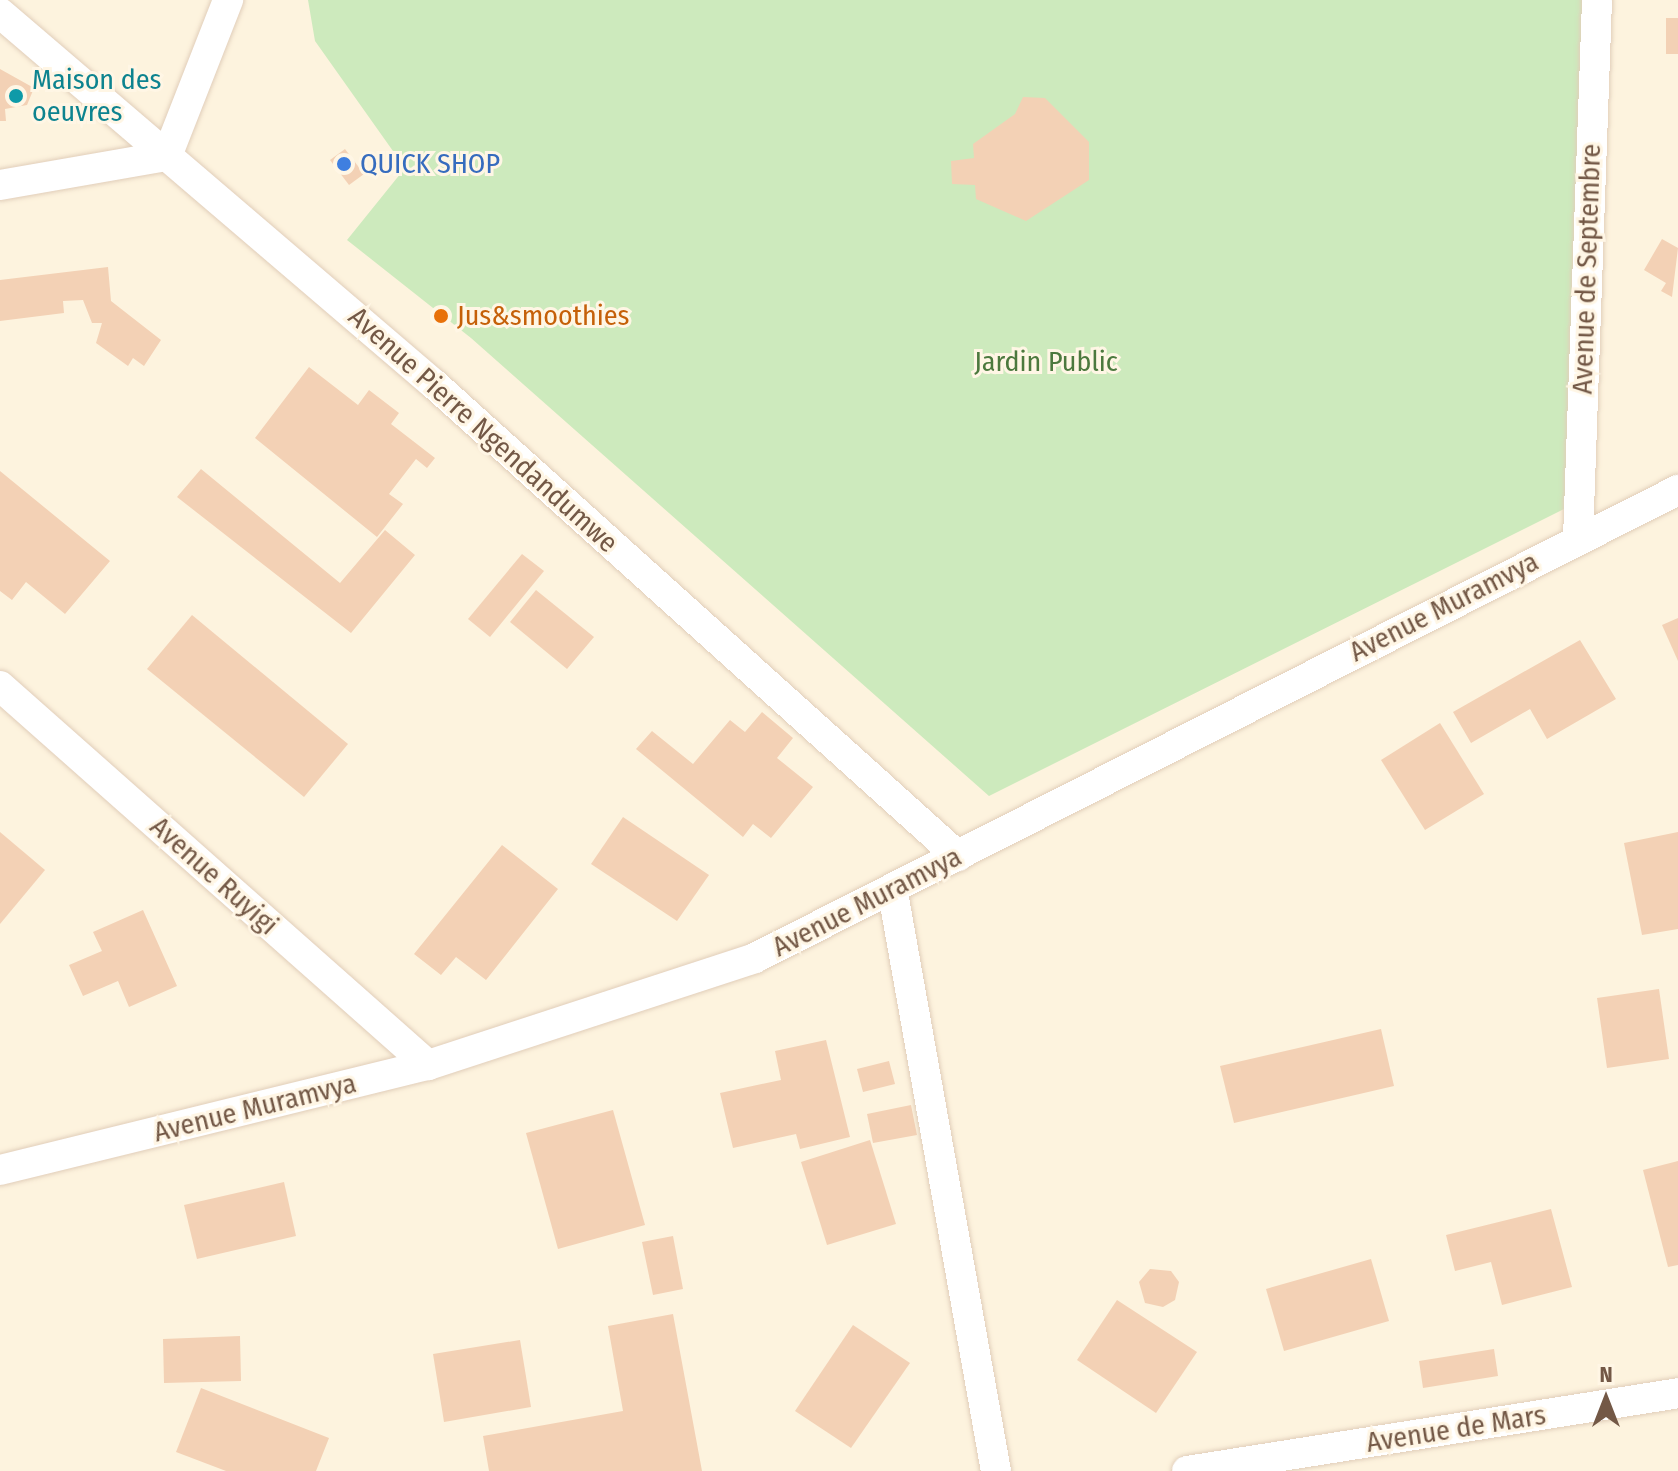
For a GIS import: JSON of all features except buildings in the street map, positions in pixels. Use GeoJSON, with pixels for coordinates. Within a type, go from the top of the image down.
{"type":"FeatureCollection","features":[{"type":"Feature","properties":{"kind":"street"},"geometry":{"type":"LineString","coordinates":[[0,185],[167,156],[228,0]]}},
{"type":"Feature","properties":{"kind":"street","name":"Avenue de Septembre"},"geometry":{"type":"LineString","coordinates":[[1578,539],[1597,0]]}},
{"type":"Feature","properties":{"kind":"street","name":"Avenue Pierre Ngendandumwe"},"geometry":{"type":"LineString","coordinates":[[0,13],[435,385],[958,856]]}},
{"type":"Feature","properties":{"kind":"street","name":"Avenue Muramvya"},"geometry":{"type":"LineString","coordinates":[[0,1170],[428,1065],[755,958],[893,893],[958,856],[1678,490]]}},
{"type":"Feature","properties":{"kind":"street","name":"Avenue Ruyigi"},"geometry":{"type":"LineString","coordinates":[[0,686],[428,1065]]}},
{"type":"Feature","properties":{"kind":"street"},"geometry":{"type":"LineString","coordinates":[[893,893],[996,1471]]}},
{"type":"Feature","properties":{"kind":"street","name":"Avenue de Mars"},"geometry":{"type":"LineString","coordinates":[[1187,1471],[1678,1393]]}},
{"type":"Feature","properties":{"kind":"green space","name":"Jardin Public"},"geometry":{"type":"Polygon","coordinates":[[[308,0],[1586,0],[1566,508],[989,796],[471,338],[347,240],[405,168],[315,41],[308,0]]]}},
{"type":"Feature","properties":{"kind":"place","name":"Maison des oeuvres"},"geometry":{"type":"Point","coordinates":[16,96]}},
{"type":"Feature","properties":{"kind":"place","name":"QUICK SHOP"},"geometry":{"type":"Point","coordinates":[344,164]}},
{"type":"Feature","properties":{"kind":"place","name":"Jus&smoothies"},"geometry":{"type":"Point","coordinates":[441,316]}}]}
